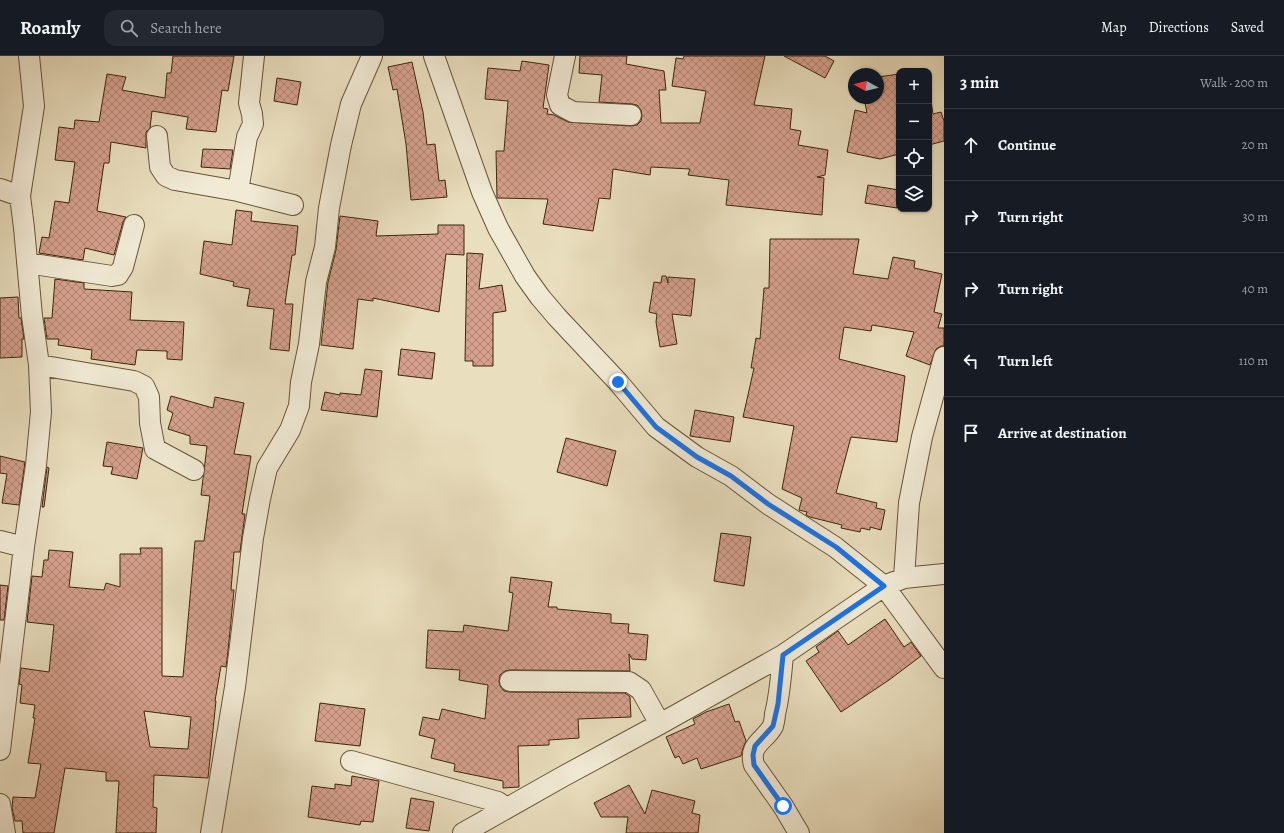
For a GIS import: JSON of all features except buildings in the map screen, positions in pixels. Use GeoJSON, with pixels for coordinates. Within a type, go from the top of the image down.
{"type":"FeatureCollection","features":[{"type":"Feature","properties":{"kind":"street"},"geometry":{"type":"LineString","coordinates":[[0,750],[24,547],[36,465],[40,412],[39,366],[32,316],[20,196],[34,106],[29,56]]}},
{"type":"Feature","properties":{"kind":"street"},"geometry":{"type":"LineString","coordinates":[[238,191],[246,137],[253,124],[249,102],[254,56]]}},
{"type":"Feature","properties":{"kind":"street"},"geometry":{"type":"LineString","coordinates":[[211,833],[235,686],[253,538],[260,499],[267,468],[290,430],[299,406],[301,382],[309,344],[316,282],[325,247],[329,208],[341,144],[351,104],[372,56]]}},
{"type":"Feature","properties":{"kind":"street"},"geometry":{"type":"LineString","coordinates":[[434,56],[482,192],[498,228],[540,297],[618,382],[656,427],[697,457],[731,476],[768,504],[836,547],[884,586],[944,668]]}},
{"type":"Feature","properties":{"kind":"street"},"geometry":{"type":"LineString","coordinates":[[565,56],[557,95],[560,105],[573,112],[631,115]]}},
{"type":"Feature","properties":{"kind":"street"},"geometry":{"type":"LineString","coordinates":[[157,136],[160,167],[166,176],[175,180],[238,191],[293,205]]}},
{"type":"Feature","properties":{"kind":"street"},"geometry":{"type":"LineString","coordinates":[[0,189],[20,196]]}},
{"type":"Feature","properties":{"kind":"street"},"geometry":{"type":"LineString","coordinates":[[27,263],[112,276],[118,275],[124,267],[134,225]]}},
{"type":"Feature","properties":{"kind":"street"},"geometry":{"type":"LineString","coordinates":[[904,578],[909,503],[922,437],[944,358]]}},
{"type":"Feature","properties":{"kind":"street"},"geometry":{"type":"LineString","coordinates":[[39,366],[134,382],[144,386],[150,397],[150,423],[155,449],[194,470]]}},
{"type":"Feature","properties":{"kind":"street"},"geometry":{"type":"LineString","coordinates":[[0,541],[24,547]]}},
{"type":"Feature","properties":{"kind":"street"},"geometry":{"type":"LineString","coordinates":[[463,833],[783,655],[884,586],[904,578],[944,574]]}},
{"type":"Feature","properties":{"kind":"street"},"geometry":{"type":"LineString","coordinates":[[783,655],[778,704],[773,726],[755,746],[753,761],[754,765],[783,806],[799,833]]}},
{"type":"Feature","properties":{"kind":"street"},"geometry":{"type":"LineString","coordinates":[[510,682],[630,682],[641,690],[660,724]]}},
{"type":"Feature","properties":{"kind":"street"},"geometry":{"type":"LineString","coordinates":[[351,761],[498,802],[506,808]]}},
{"type":"Feature","properties":{"kind":"street"},"geometry":{"type":"LineString","coordinates":[[0,804],[5,833]]}},
{"type":"Feature","properties":{"kind":"route"},"geometry":{"type":"LineString","coordinates":[[618,382],[656,427],[697,457],[731,476],[768,504],[836,547],[884,586],[783,655],[778,704],[773,726],[755,746],[753,761],[754,765],[783,806]]}}]}
